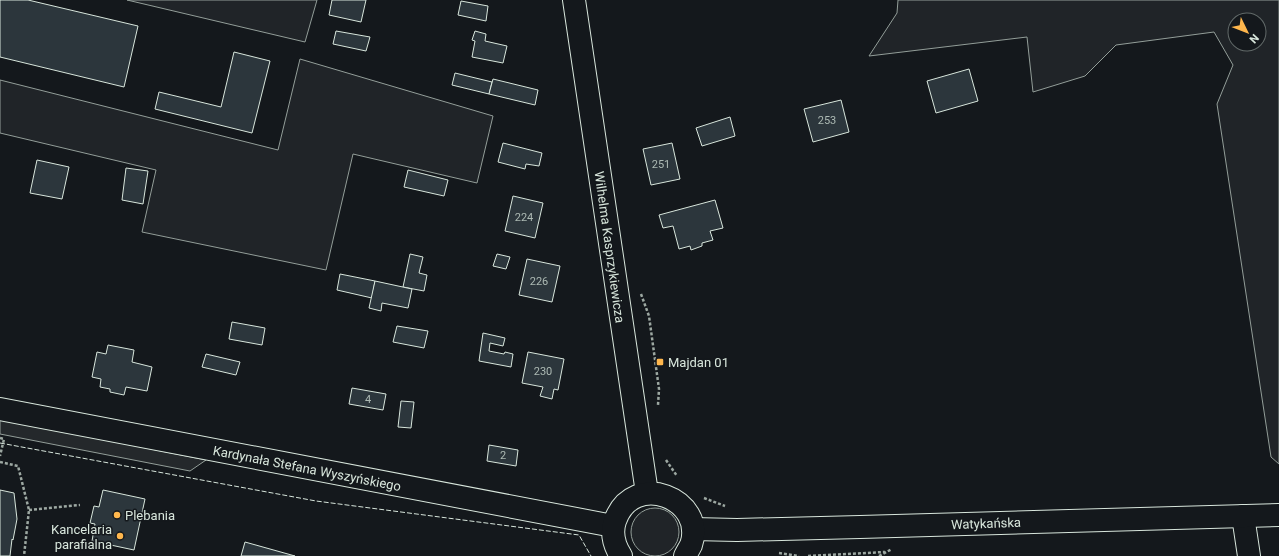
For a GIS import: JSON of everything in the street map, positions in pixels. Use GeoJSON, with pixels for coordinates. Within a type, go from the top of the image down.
{"type":"FeatureCollection","features":[{"type":"Feature","properties":{"kind":"street","name":"Wilhelma Kasprzykiewicza"},"geometry":{"type":"LineString","coordinates":[[574,0],[647,494]]}},
{"type":"Feature","properties":{"kind":"street","name":"Kardynała Stefana Wyszyńskiego"},"geometry":{"type":"LineString","coordinates":[[0,409],[613,526]]}},
{"type":"Feature","properties":{"kind":"street"},"geometry":{"type":"LineString","coordinates":[[621,556],[614,542],[613,526],[625,504],[635,497],[647,494],[660,494],[672,498],[682,506],[689,517],[693,530],[691,544],[685,556]]}},
{"type":"Feature","properties":{"kind":"street","name":"Watykańska"},"geometry":{"type":"LineString","coordinates":[[693,530],[837,528],[1279,515]]}},
{"type":"Feature","properties":{"kind":"street"},"geometry":{"type":"LineString","coordinates":[[1243,516],[1249,556]]}},
{"type":"Feature","properties":{"kind":"path"},"geometry":{"type":"LineString","coordinates":[[641,292],[649,316],[659,390],[658,412]]}},
{"type":"Feature","properties":{"kind":"path"},"geometry":{"type":"LineString","coordinates":[[0,438],[4,439],[0,456]]}},
{"type":"Feature","properties":{"kind":"path"},"geometry":{"type":"LineString","coordinates":[[664,457],[666,462],[681,479]]}},
{"type":"Feature","properties":{"kind":"path"},"geometry":{"type":"LineString","coordinates":[[0,462],[18,466],[28,510],[24,556]]}},
{"type":"Feature","properties":{"kind":"path"},"geometry":{"type":"LineString","coordinates":[[698,494],[714,503],[729,507]]}},
{"type":"Feature","properties":{"kind":"path"},"geometry":{"type":"LineString","coordinates":[[28,510],[80,505]]}},
{"type":"Feature","properties":{"kind":"path"},"geometry":{"type":"LineString","coordinates":[[808,556],[886,552],[879,556]]}},
{"type":"Feature","properties":{"kind":"shaded area"},"geometry":{"type":"Polygon","coordinates":[[[127,0],[317,0],[305,42],[127,0]]]}},
{"type":"Feature","properties":{"kind":"shaded area"},"geometry":{"type":"Polygon","coordinates":[[[898,0],[1279,0],[1279,464],[1271,457],[1217,104],[1233,65],[1214,32],[1116,45],[1085,76],[1033,92],[1027,37],[869,56],[897,13],[898,0]]]}},
{"type":"Feature","properties":{"kind":"shaded area"},"geometry":{"type":"Polygon","coordinates":[[[300,59],[493,116],[477,183],[353,154],[326,270],[142,232],[156,170],[0,133],[0,80],[278,150],[300,59]]]}},
{"type":"Feature","properties":{"kind":"shaded area"},"geometry":{"type":"Polygon","coordinates":[[[0,419],[206,460],[190,471],[0,434],[0,419]]]}},
{"type":"Feature","properties":{"kind":"shaded area"},"geometry":{"type":"Polygon","coordinates":[[[655,508],[664,510],[672,515],[677,523],[679,532],[677,541],[672,549],[664,554],[655,556],[646,554],[638,549],[633,541],[631,532],[633,523],[638,515],[646,510],[655,508]]]}},
{"type":"Feature","properties":{"kind":"building"},"geometry":{"type":"Polygon","coordinates":[[[0,0],[28,0],[138,26],[124,87],[0,57],[0,0]]]}},
{"type":"Feature","properties":{"kind":"building"},"geometry":{"type":"Polygon","coordinates":[[[332,0],[366,0],[361,22],[329,15],[332,0]]]}},
{"type":"Feature","properties":{"kind":"building"},"geometry":{"type":"Polygon","coordinates":[[[461,1],[488,6],[486,21],[458,15],[461,1]]]}},
{"type":"Feature","properties":{"kind":"building"},"geometry":{"type":"Polygon","coordinates":[[[336,31],[370,37],[366,51],[333,44],[336,31]]]}},
{"type":"Feature","properties":{"kind":"building"},"geometry":{"type":"Polygon","coordinates":[[[475,31],[486,34],[485,41],[507,46],[503,63],[472,57],[475,41],[472,40],[475,31]]]}},
{"type":"Feature","properties":{"kind":"building"},"geometry":{"type":"Polygon","coordinates":[[[234,52],[270,61],[252,133],[155,109],[159,92],[221,107],[234,52]]]}},
{"type":"Feature","properties":{"kind":"building"},"geometry":{"type":"Polygon","coordinates":[[[969,69],[978,101],[936,113],[927,81],[969,69]]]}},
{"type":"Feature","properties":{"kind":"building"},"geometry":{"type":"Polygon","coordinates":[[[455,73],[492,82],[489,94],[452,85],[455,73]]]}},
{"type":"Feature","properties":{"kind":"building"},"geometry":{"type":"Polygon","coordinates":[[[493,79],[538,90],[535,105],[489,94],[493,79]]]}},
{"type":"Feature","properties":{"kind":"building"},"geometry":{"type":"Polygon","coordinates":[[[841,100],[849,132],[813,142],[804,109],[841,100]]]}},
{"type":"Feature","properties":{"kind":"building"},"geometry":{"type":"Polygon","coordinates":[[[730,117],[735,136],[702,146],[696,128],[730,117]]]}},
{"type":"Feature","properties":{"kind":"building"},"geometry":{"type":"Polygon","coordinates":[[[503,143],[542,153],[539,166],[526,164],[525,169],[498,162],[503,143]]]}},
{"type":"Feature","properties":{"kind":"building"},"geometry":{"type":"Polygon","coordinates":[[[672,143],[680,179],[651,185],[643,149],[672,143]]]}},
{"type":"Feature","properties":{"kind":"building"},"geometry":{"type":"Polygon","coordinates":[[[37,160],[69,167],[62,199],[30,193],[37,160]]]}},
{"type":"Feature","properties":{"kind":"building"},"geometry":{"type":"Polygon","coordinates":[[[126,168],[148,171],[143,204],[122,200],[126,168]]]}},
{"type":"Feature","properties":{"kind":"building"},"geometry":{"type":"Polygon","coordinates":[[[408,170],[448,180],[444,196],[404,187],[408,170]]]}},
{"type":"Feature","properties":{"kind":"building"},"geometry":{"type":"Polygon","coordinates":[[[513,196],[543,203],[535,238],[505,231],[513,196]]]}},
{"type":"Feature","properties":{"kind":"building"},"geometry":{"type":"Polygon","coordinates":[[[715,200],[723,228],[710,231],[713,240],[702,243],[702,246],[691,250],[690,246],[679,249],[673,226],[663,228],[659,215],[715,200]]]}},
{"type":"Feature","properties":{"kind":"building"},"geometry":{"type":"Polygon","coordinates":[[[410,254],[423,257],[419,273],[427,275],[424,291],[403,287],[410,254]]]}},
{"type":"Feature","properties":{"kind":"building"},"geometry":{"type":"Polygon","coordinates":[[[497,254],[510,257],[506,269],[493,266],[497,254]]]}},
{"type":"Feature","properties":{"kind":"building"},"geometry":{"type":"Polygon","coordinates":[[[527,259],[560,266],[552,302],[519,295],[527,259]]]}},
{"type":"Feature","properties":{"kind":"building"},"geometry":{"type":"Polygon","coordinates":[[[340,274],[375,281],[372,298],[337,290],[340,274]]]}},
{"type":"Feature","properties":{"kind":"building"},"geometry":{"type":"Polygon","coordinates":[[[375,281],[412,289],[408,308],[382,303],[381,311],[369,308],[375,281]]]}},
{"type":"Feature","properties":{"kind":"building"},"geometry":{"type":"Polygon","coordinates":[[[232,322],[265,328],[262,345],[229,339],[232,322]]]}},
{"type":"Feature","properties":{"kind":"building"},"geometry":{"type":"Polygon","coordinates":[[[397,326],[428,331],[424,348],[393,342],[397,326]]]}},
{"type":"Feature","properties":{"kind":"building"},"geometry":{"type":"Polygon","coordinates":[[[483,333],[505,338],[503,346],[490,343],[489,351],[513,354],[511,367],[479,361],[483,333]]]}},
{"type":"Feature","properties":{"kind":"building"},"geometry":{"type":"Polygon","coordinates":[[[108,345],[134,350],[132,362],[152,367],[147,391],[126,387],[124,395],[110,392],[110,389],[100,387],[101,379],[92,377],[97,352],[106,354],[108,345]]]}},
{"type":"Feature","properties":{"kind":"building"},"geometry":{"type":"Polygon","coordinates":[[[528,352],[564,359],[558,390],[554,389],[552,399],[540,396],[543,387],[522,383],[528,352]]]}},
{"type":"Feature","properties":{"kind":"building"},"geometry":{"type":"Polygon","coordinates":[[[206,354],[240,362],[236,375],[202,367],[206,354]]]}},
{"type":"Feature","properties":{"kind":"building"},"geometry":{"type":"Polygon","coordinates":[[[352,388],[386,394],[383,410],[349,404],[352,388]]]}},
{"type":"Feature","properties":{"kind":"building"},"geometry":{"type":"Polygon","coordinates":[[[401,401],[414,402],[411,428],[398,427],[401,401]]]}},
{"type":"Feature","properties":{"kind":"building"},"geometry":{"type":"Polygon","coordinates":[[[489,445],[518,450],[516,466],[487,461],[489,445]]]}},
{"type":"Feature","properties":{"kind":"building"},"geometry":{"type":"Polygon","coordinates":[[[0,490],[14,493],[17,519],[10,556],[0,556],[0,490]]]}},
{"type":"Feature","properties":{"kind":"building","name":"Plebania"},"geometry":{"type":"Polygon","coordinates":[[[103,490],[145,499],[134,550],[92,541],[95,524],[90,523],[94,506],[99,507],[103,490]]]}},
{"type":"Feature","properties":{"kind":"building"},"geometry":{"type":"Polygon","coordinates":[[[245,542],[295,556],[241,556],[245,542]]]}},
{"type":"Feature","properties":{"kind":"fence"},"geometry":{"type":"LineString","coordinates":[[0,443],[316,501],[579,535],[591,556]]}},
{"type":"Feature","properties":{"kind":"place","name":"Majdan 01"},"geometry":{"type":"Point","coordinates":[660,362]}},
{"type":"Feature","properties":{"kind":"place","name":"Plebania"},"geometry":{"type":"Point","coordinates":[117,515]}},
{"type":"Feature","properties":{"kind":"place","name":"Kancelaria parafialna"},"geometry":{"type":"Point","coordinates":[120,536]}}]}
